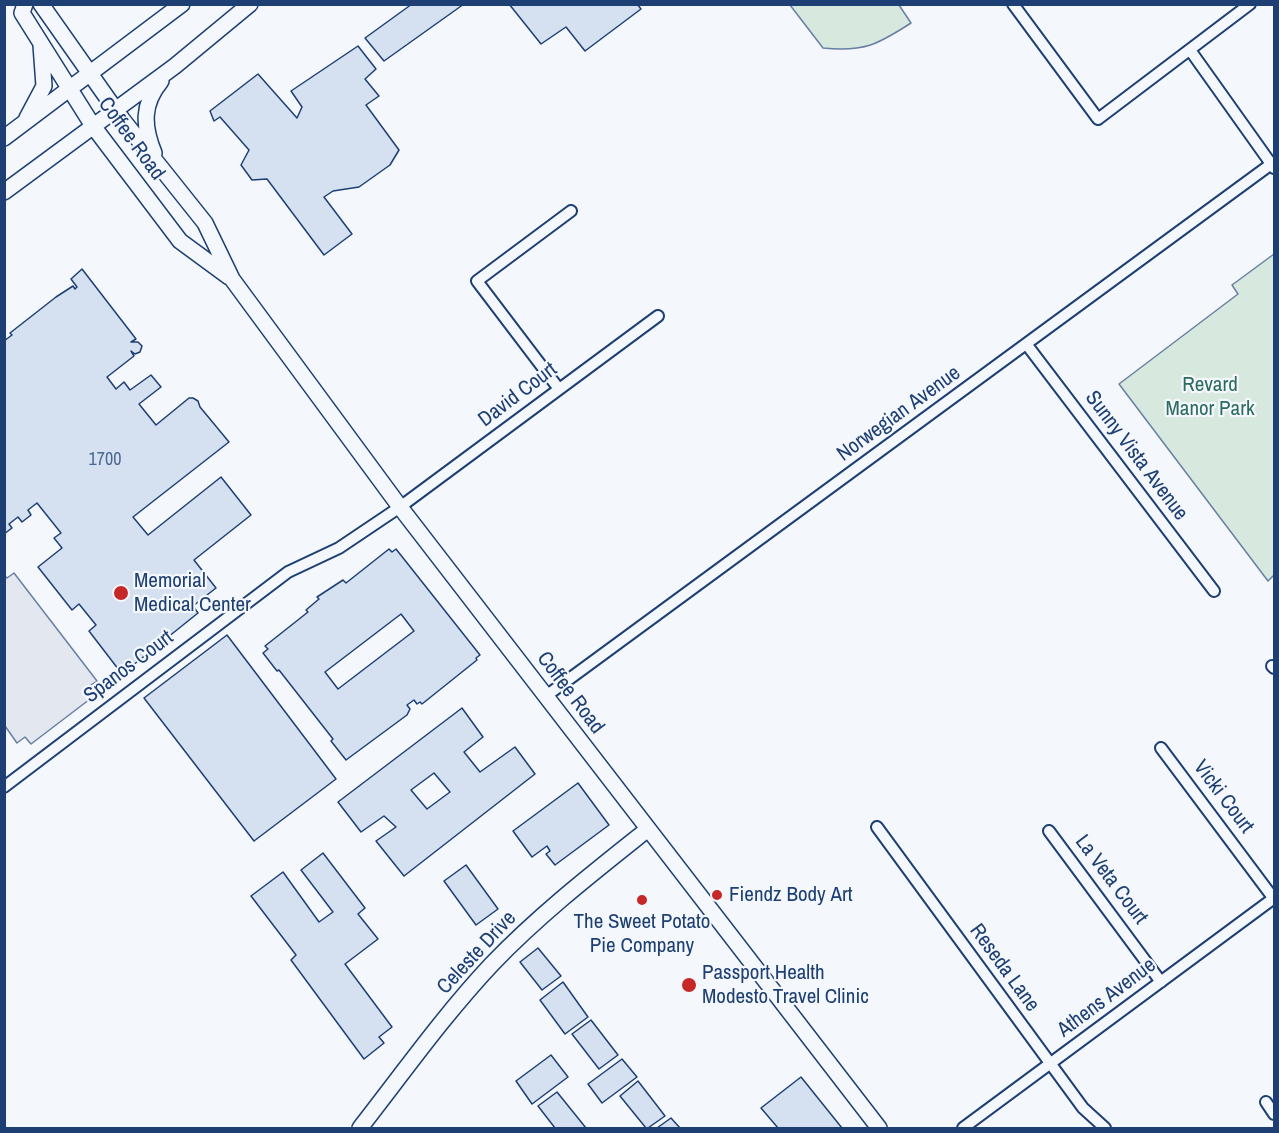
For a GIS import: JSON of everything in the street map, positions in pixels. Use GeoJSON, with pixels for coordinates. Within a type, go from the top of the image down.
{"type":"FeatureCollection","features":[{"type":"Feature","properties":{"kind":"main road","name":"Coffee Road"},"geometry":{"type":"LineString","coordinates":[[25,4],[22,13],[93,126],[180,242],[231,279]]}},
{"type":"Feature","properties":{"kind":"main road","name":"Coffee Road"},"geometry":{"type":"LineString","coordinates":[[41,4],[116,110],[205,223],[231,279],[400,507],[879,1128]]}},
{"type":"Feature","properties":{"kind":"main road"},"geometry":{"type":"LineString","coordinates":[[4,138],[92,75],[182,4]]}},
{"type":"Feature","properties":{"kind":"main road"},"geometry":{"type":"LineString","coordinates":[[4,192],[175,66],[250,4]]}},
{"type":"Feature","properties":{"kind":"main road"},"geometry":{"type":"LineString","coordinates":[[24,123],[44,86],[41,42]]}},
{"type":"Feature","properties":{"kind":"main road"},"geometry":{"type":"LineString","coordinates":[[160,166],[148,138],[144,116],[153,91],[175,66]]}},
{"type":"Feature","properties":{"kind":"main road","name":"Celeste Drive"},"geometry":{"type":"LineString","coordinates":[[360,1128],[426,1042],[492,964],[572,889],[648,829]]}},
{"type":"Feature","properties":{"kind":"street"},"geometry":{"type":"LineString","coordinates":[[1015,5],[1098,119],[1250,4]]}},
{"type":"Feature","properties":{"kind":"street"},"geometry":{"type":"LineString","coordinates":[[1190,50],[1274,165]]}},
{"type":"Feature","properties":{"kind":"street","name":"Norwegian Avenue"},"geometry":{"type":"LineString","coordinates":[[546,696],[1274,165]]}},
{"type":"Feature","properties":{"kind":"street"},"geometry":{"type":"LineString","coordinates":[[559,389],[477,280],[571,211]]}},
{"type":"Feature","properties":{"kind":"street","name":"David Court"},"geometry":{"type":"LineString","coordinates":[[400,507],[658,316]]}},
{"type":"Feature","properties":{"kind":"street","name":"Sunny Vista Avenue"},"geometry":{"type":"LineString","coordinates":[[1027,345],[1214,591]]}},
{"type":"Feature","properties":{"kind":"street","name":"Spanos Court"},"geometry":{"type":"LineString","coordinates":[[4,787],[288,572],[339,548],[400,507]]}},
{"type":"Feature","properties":{"kind":"street","name":"Vicki Court"},"geometry":{"type":"LineString","coordinates":[[1161,748],[1274,899]]}},
{"type":"Feature","properties":{"kind":"street","name":"Reseda Lane"},"geometry":{"type":"LineString","coordinates":[[877,826],[1083,1108],[1105,1128]]}},
{"type":"Feature","properties":{"kind":"street","name":"La Veta Court"},"geometry":{"type":"LineString","coordinates":[[1049,831],[1161,982]]}},
{"type":"Feature","properties":{"kind":"street","name":"Athens Avenue"},"geometry":{"type":"LineString","coordinates":[[963,1128],[1274,899]]}},
{"type":"Feature","properties":{"kind":"street"},"geometry":{"type":"LineString","coordinates":[[1266,1102],[1275,1114]]}},
{"type":"Feature","properties":{"kind":"green space"},"geometry":{"type":"Polygon","coordinates":[[[790,5],[899,5],[911,23],[879,42],[860,48],[823,48],[790,5]]]}},
{"type":"Feature","properties":{"kind":"green space","name":"Revard Manor Park"},"geometry":{"type":"Polygon","coordinates":[[[1274,254],[1274,575],[1268,581],[1119,384],[1238,294],[1232,285],[1274,254]]]}},
{"type":"Feature","properties":{"kind":"shaded area"},"geometry":{"type":"Polygon","coordinates":[[[14,573],[97,681],[88,687],[94,696],[31,744],[25,737],[17,743],[5,726],[5,576],[7,578],[14,573]]]}},
{"type":"Feature","properties":{"kind":"building"},"geometry":{"type":"Polygon","coordinates":[[[412,4],[464,4],[384,61],[365,38],[412,4]]]}},
{"type":"Feature","properties":{"kind":"building"},"geometry":{"type":"Polygon","coordinates":[[[509,4],[637,4],[641,9],[585,51],[566,27],[541,44],[509,4]]]}},
{"type":"Feature","properties":{"kind":"building"},"geometry":{"type":"Polygon","coordinates":[[[358,46],[376,69],[365,79],[379,96],[366,105],[399,150],[390,165],[359,187],[333,191],[324,197],[352,234],[324,255],[267,179],[252,180],[241,165],[249,150],[220,117],[214,121],[210,111],[258,74],[297,118],[302,107],[291,91],[358,46]]]}},
{"type":"Feature","properties":{"kind":"building"},"geometry":{"type":"Polygon","coordinates":[[[82,269],[136,339],[131,342],[138,342],[142,346],[140,352],[135,354],[131,351],[134,356],[107,377],[116,389],[124,382],[130,390],[151,375],[161,387],[139,404],[156,425],[189,398],[193,398],[198,401],[200,407],[229,442],[133,517],[148,535],[221,477],[251,515],[194,560],[216,588],[193,606],[198,613],[122,674],[89,631],[96,625],[79,604],[72,610],[38,567],[62,548],[54,538],[61,533],[37,503],[28,510],[31,515],[22,522],[18,517],[9,524],[12,528],[4,534],[4,341],[12,335],[10,333],[56,297],[73,286],[75,289],[77,287],[71,279],[82,269]]]}},
{"type":"Feature","properties":{"kind":"building"},"geometry":{"type":"Polygon","coordinates":[[[389,549],[392,552],[396,549],[480,655],[476,658],[477,660],[422,704],[420,702],[417,704],[414,700],[407,705],[410,709],[407,715],[346,760],[331,741],[333,739],[263,653],[268,649],[265,646],[308,612],[306,610],[319,599],[317,597],[343,580],[346,583],[389,549]],[[401,614],[325,672],[338,689],[414,631],[401,614]]]}},
{"type":"Feature","properties":{"kind":"building"},"geometry":{"type":"Polygon","coordinates":[[[227,635],[336,779],[254,841],[144,698],[227,635]]]}},
{"type":"Feature","properties":{"kind":"building"},"geometry":{"type":"Polygon","coordinates":[[[462,708],[483,737],[464,752],[480,772],[515,747],[535,774],[404,876],[376,841],[396,827],[384,816],[361,832],[338,802],[462,708]],[[434,773],[411,790],[427,809],[450,792],[434,773]]]}},
{"type":"Feature","properties":{"kind":"building"},"geometry":{"type":"Polygon","coordinates":[[[578,783],[609,825],[555,865],[546,854],[550,851],[547,846],[532,857],[513,831],[578,783]]]}},
{"type":"Feature","properties":{"kind":"building"},"geometry":{"type":"Polygon","coordinates":[[[323,853],[365,908],[358,914],[378,939],[345,964],[392,1027],[379,1037],[384,1043],[364,1059],[291,960],[296,955],[251,896],[283,872],[319,922],[333,912],[301,870],[323,853]]]}},
{"type":"Feature","properties":{"kind":"building"},"geometry":{"type":"Polygon","coordinates":[[[466,865],[498,909],[476,925],[444,881],[466,865]]]}},
{"type":"Feature","properties":{"kind":"building"},"geometry":{"type":"Polygon","coordinates":[[[538,948],[561,976],[542,990],[520,962],[538,948]]]}},
{"type":"Feature","properties":{"kind":"building"},"geometry":{"type":"Polygon","coordinates":[[[563,982],[588,1017],[565,1034],[540,1000],[563,982]]]}},
{"type":"Feature","properties":{"kind":"building"},"geometry":{"type":"Polygon","coordinates":[[[591,1020],[618,1055],[599,1069],[572,1034],[591,1020]]]}},
{"type":"Feature","properties":{"kind":"building"},"geometry":{"type":"Polygon","coordinates":[[[551,1055],[568,1077],[532,1104],[516,1081],[551,1055]]]}},
{"type":"Feature","properties":{"kind":"building"},"geometry":{"type":"Polygon","coordinates":[[[622,1059],[637,1077],[602,1103],[588,1084],[622,1059]]]}},
{"type":"Feature","properties":{"kind":"building"},"geometry":{"type":"Polygon","coordinates":[[[801,1077],[842,1128],[778,1128],[761,1108],[801,1077]]]}},
{"type":"Feature","properties":{"kind":"building"},"geometry":{"type":"Polygon","coordinates":[[[638,1081],[665,1116],[648,1128],[620,1096],[638,1081]]]}},
{"type":"Feature","properties":{"kind":"building"},"geometry":{"type":"Polygon","coordinates":[[[557,1092],[586,1128],[555,1128],[538,1106],[557,1092]]]}},
{"type":"Feature","properties":{"kind":"building"},"geometry":{"type":"Polygon","coordinates":[[[671,1118],[680,1128],[657,1128],[671,1118]]]}},
{"type":"Feature","properties":{"kind":"place","name":"Memorial Medical Center"},"geometry":{"type":"Point","coordinates":[121,593]}},
{"type":"Feature","properties":{"kind":"place","name":"Fiendz Body Art"},"geometry":{"type":"Point","coordinates":[717,895]}},
{"type":"Feature","properties":{"kind":"place","name":"The Sweet Potato Pie Company"},"geometry":{"type":"Point","coordinates":[642,900]}},
{"type":"Feature","properties":{"kind":"place","name":"Passport Health Modesto Travel Clinic"},"geometry":{"type":"Point","coordinates":[689,985]}}]}
